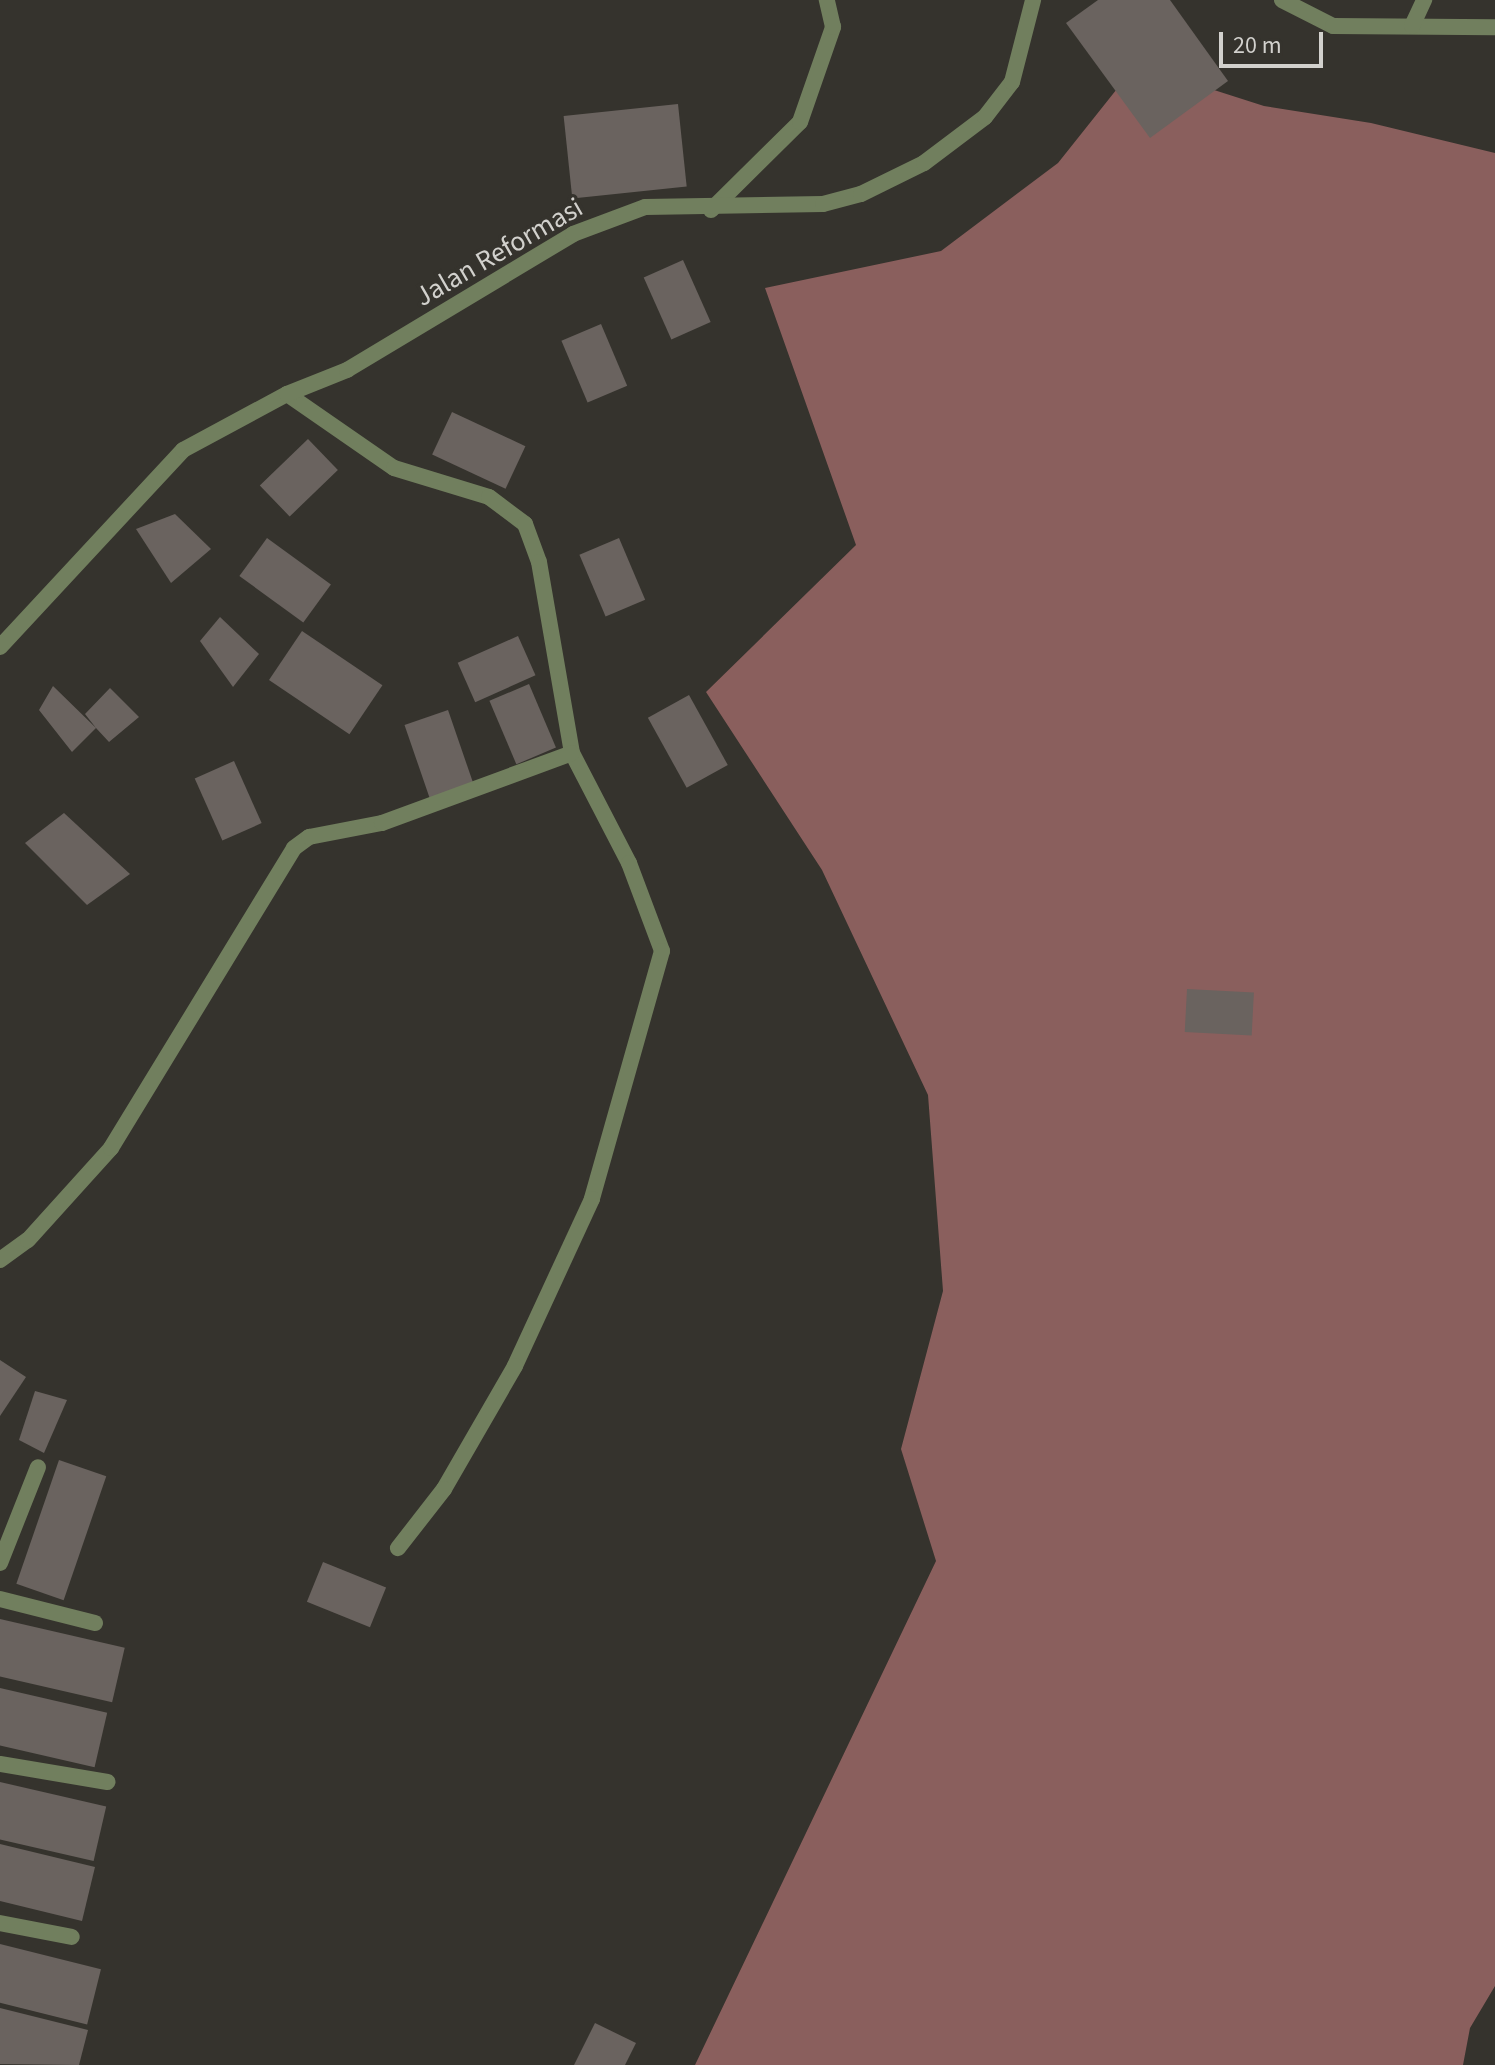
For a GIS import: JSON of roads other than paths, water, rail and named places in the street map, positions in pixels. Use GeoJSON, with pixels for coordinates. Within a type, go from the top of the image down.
{"type":"FeatureCollection","features":[{"type":"Feature","properties":{"kind":"street"},"geometry":{"type":"LineString","coordinates":[[711,210],[800,122],[833,27],[827,0]]}},
{"type":"Feature","properties":{"kind":"street","name":"Jalan Reformasi"},"geometry":{"type":"LineString","coordinates":[[0,647],[183,450],[287,394],[347,370],[573,234],[645,207],[711,210],[823,204],[861,194],[924,163],[985,117],[1012,82],[1033,0]]}},
{"type":"Feature","properties":{"kind":"street"},"geometry":{"type":"LineString","coordinates":[[1282,0],[1333,26],[1495,27]]}},
{"type":"Feature","properties":{"kind":"street"},"geometry":{"type":"LineString","coordinates":[[1412,26],[1424,0]]}},
{"type":"Feature","properties":{"kind":"street"},"geometry":{"type":"LineString","coordinates":[[287,394],[394,468],[489,497],[525,524],[539,562],[572,753],[650,913],[662,951],[659,974],[592,1199],[515,1366],[444,1489],[398,1548]]}},
{"type":"Feature","properties":{"kind":"street"},"geometry":{"type":"LineString","coordinates":[[0,1260],[28,1240],[111,1148],[294,848],[309,837],[382,823],[572,753]]}},
{"type":"Feature","properties":{"kind":"street"},"geometry":{"type":"LineString","coordinates":[[0,1563],[38,1467]]}},
{"type":"Feature","properties":{"kind":"street"},"geometry":{"type":"LineString","coordinates":[[0,1599],[95,1623]]}},
{"type":"Feature","properties":{"kind":"street"},"geometry":{"type":"LineString","coordinates":[[0,1764],[107,1782]]}},
{"type":"Feature","properties":{"kind":"street"},"geometry":{"type":"LineString","coordinates":[[0,1923],[72,1937]]}}]}
